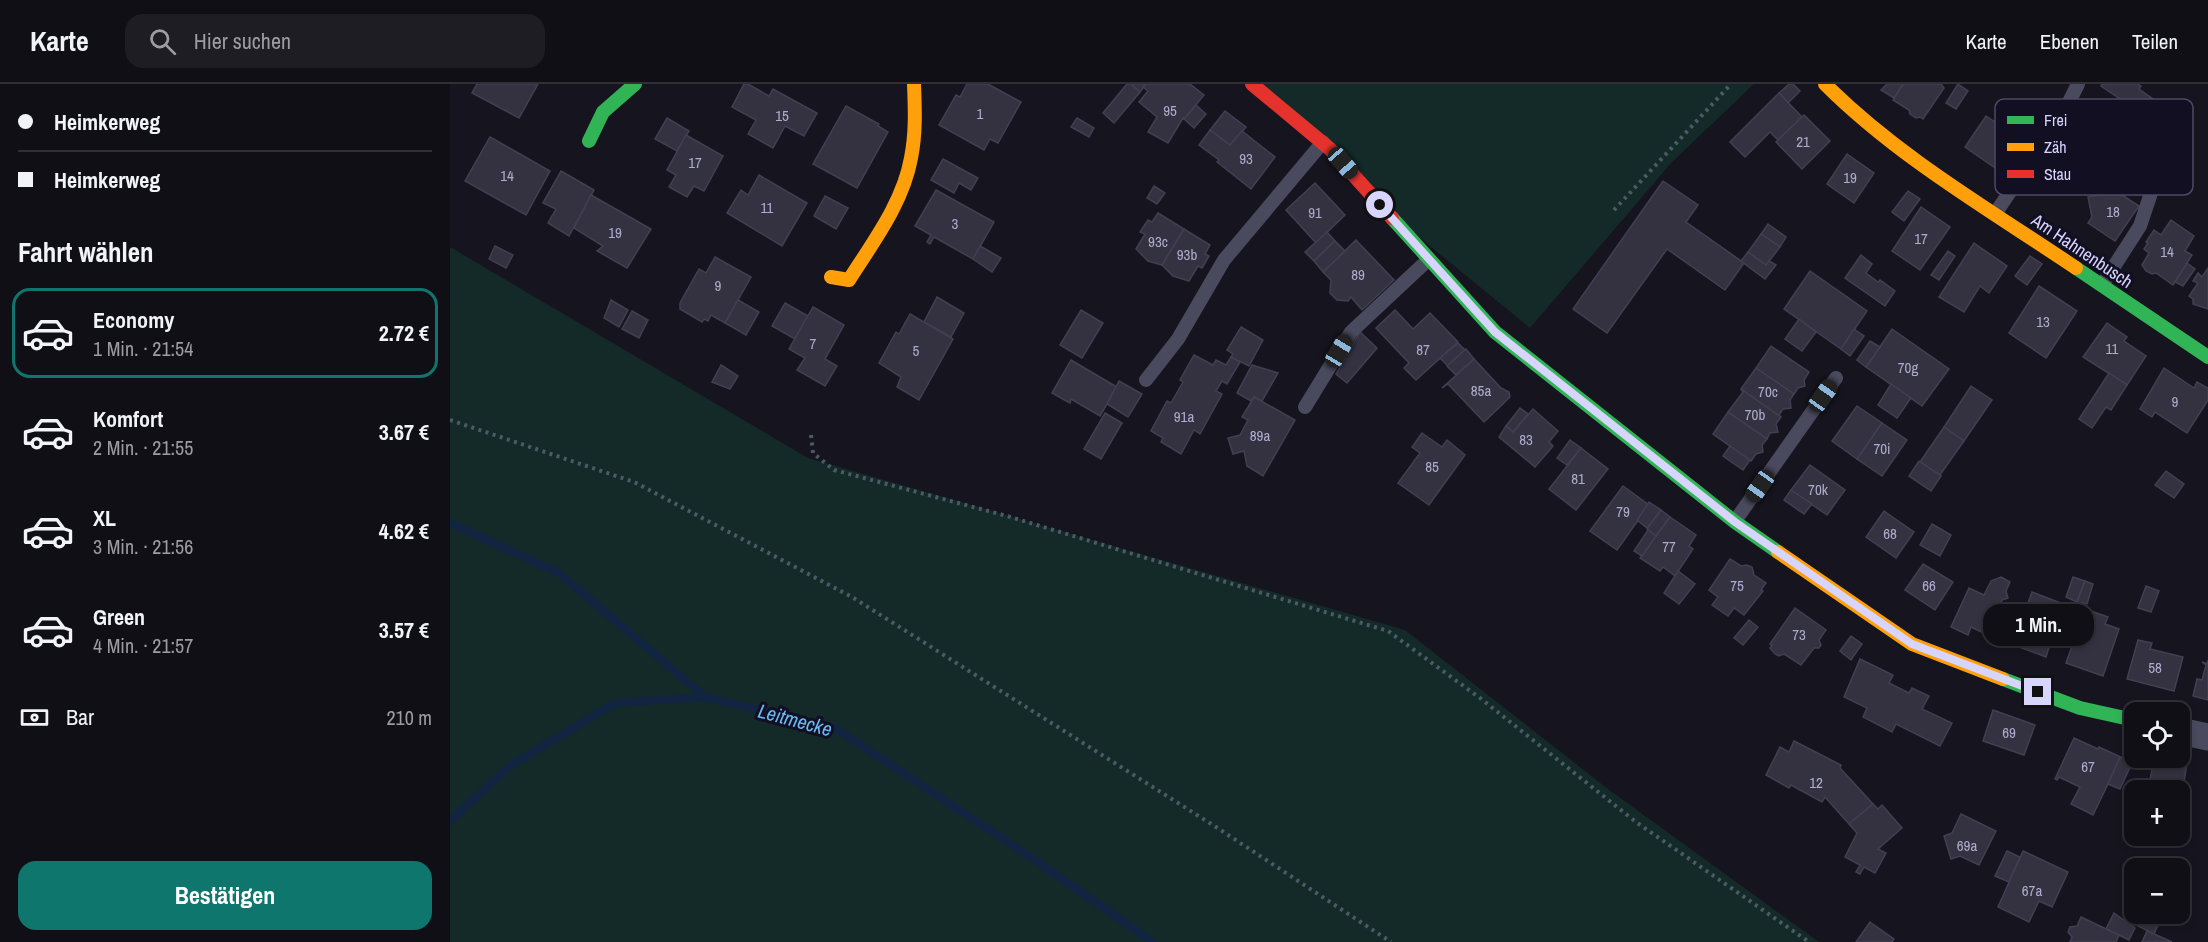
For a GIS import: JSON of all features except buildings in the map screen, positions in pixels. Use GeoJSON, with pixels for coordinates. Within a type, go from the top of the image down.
{"type":"FeatureCollection","features":[{"type":"Feature","properties":{"kind":"street"},"geometry":{"type":"LineString","coordinates":[[589,141],[603,112],[635,84]]}},
{"type":"Feature","properties":{"kind":"street"},"geometry":{"type":"LineString","coordinates":[[831,277],[849,280],[893,211],[911,160],[915,130],[914,84]]}},
{"type":"Feature","properties":{"kind":"street"},"geometry":{"type":"LineString","coordinates":[[1252,84],[1323,142],[1495,332],[1735,522],[1912,644],[2080,708],[2124,718]]}},
{"type":"Feature","properties":{"kind":"street","name":"Am Hahnenbusch"},"geometry":{"type":"LineString","coordinates":[[1825,84],[1856,115],[1902,151],[2208,357]]}},
{"type":"Feature","properties":{"kind":"street"},"geometry":{"type":"LineString","coordinates":[[2190,733],[2208,737]]}},
{"type":"Feature","properties":{"kind":"lane"},"geometry":{"type":"LineString","coordinates":[[2070,99],[2078,84]]}},
{"type":"Feature","properties":{"kind":"lane"},"geometry":{"type":"LineString","coordinates":[[1146,381],[1178,339],[1224,260],[1323,142]]}},
{"type":"Feature","properties":{"kind":"lane"},"geometry":{"type":"LineString","coordinates":[[1995,214],[2008,195]]}},
{"type":"Feature","properties":{"kind":"lane"},"geometry":{"type":"LineString","coordinates":[[2102,285],[2140,226],[2150,195]]}},
{"type":"Feature","properties":{"kind":"lane"},"geometry":{"type":"LineString","coordinates":[[1305,407],[1351,332],[1429,259]]}},
{"type":"Feature","properties":{"kind":"lane"},"geometry":{"type":"LineString","coordinates":[[1735,522],[1836,378]]}},
{"type":"Feature","properties":{"kind":"path"},"geometry":{"type":"LineString","coordinates":[[1614,210],[1731,84]]}},
{"type":"Feature","properties":{"kind":"path"},"geometry":{"type":"LineString","coordinates":[[450,420],[634,482],[852,597],[1216,827],[1391,942]]}},
{"type":"Feature","properties":{"kind":"path"},"geometry":{"type":"LineString","coordinates":[[811,435],[813,453],[834,470],[1007,516],[1388,631],[1480,698],[1636,822],[1809,942]]}},
{"type":"Feature","properties":{"kind":"green space"},"geometry":{"type":"Polygon","coordinates":[[[1248,84],[1754,84],[1672,162],[1530,328],[1380,205],[1248,84]]]}},
{"type":"Feature","properties":{"kind":"green space"},"geometry":{"type":"Polygon","coordinates":[[[450,247],[808,458],[1405,630],[1608,789],[1819,942],[450,942],[450,247]]]}},
{"type":"Feature","properties":{"kind":"waterway"},"geometry":{"type":"LineString","coordinates":[[450,523],[559,573],[705,697]]}},
{"type":"Feature","properties":{"kind":"waterway","name":"Leitmecke"},"geometry":{"type":"LineString","coordinates":[[450,821],[510,766],[615,703],[705,697],[835,728],[1029,856],[1153,942]]}},
{"type":"Feature","properties":{"kind":"traffic: fast"},"geometry":{"type":"LineString","coordinates":[[589,141],[603,112],[635,84]]}},
{"type":"Feature","properties":{"kind":"traffic: fast"},"geometry":{"type":"LineString","coordinates":[[1392,218],[1495,332],[1735,522],[1778,552]]}},
{"type":"Feature","properties":{"kind":"traffic: fast"},"geometry":{"type":"LineString","coordinates":[[2076,268],[2208,357]]}},
{"type":"Feature","properties":{"kind":"traffic: fast"},"geometry":{"type":"LineString","coordinates":[[2003,679],[2080,708],[2124,718]]}},
{"type":"Feature","properties":{"kind":"traffic: slow"},"geometry":{"type":"LineString","coordinates":[[831,277],[849,280],[886,222],[901,191],[907,175],[914,139],[914,84]]}},
{"type":"Feature","properties":{"kind":"traffic: slow"},"geometry":{"type":"LineString","coordinates":[[1825,84],[1853,110],[1914,159],[2076,268]]}},
{"type":"Feature","properties":{"kind":"traffic: slow"},"geometry":{"type":"LineString","coordinates":[[1778,552],[1912,644],[2003,679]]}},
{"type":"Feature","properties":{"kind":"traffic: jam"},"geometry":{"type":"LineString","coordinates":[[1252,84],[1330,149],[1392,218]]}},
{"type":"Feature","properties":{"kind":"route"},"geometry":{"type":"LineString","coordinates":[[1380,205],[1495,332],[1735,522],[1912,644],[2038,692]]}}]}
